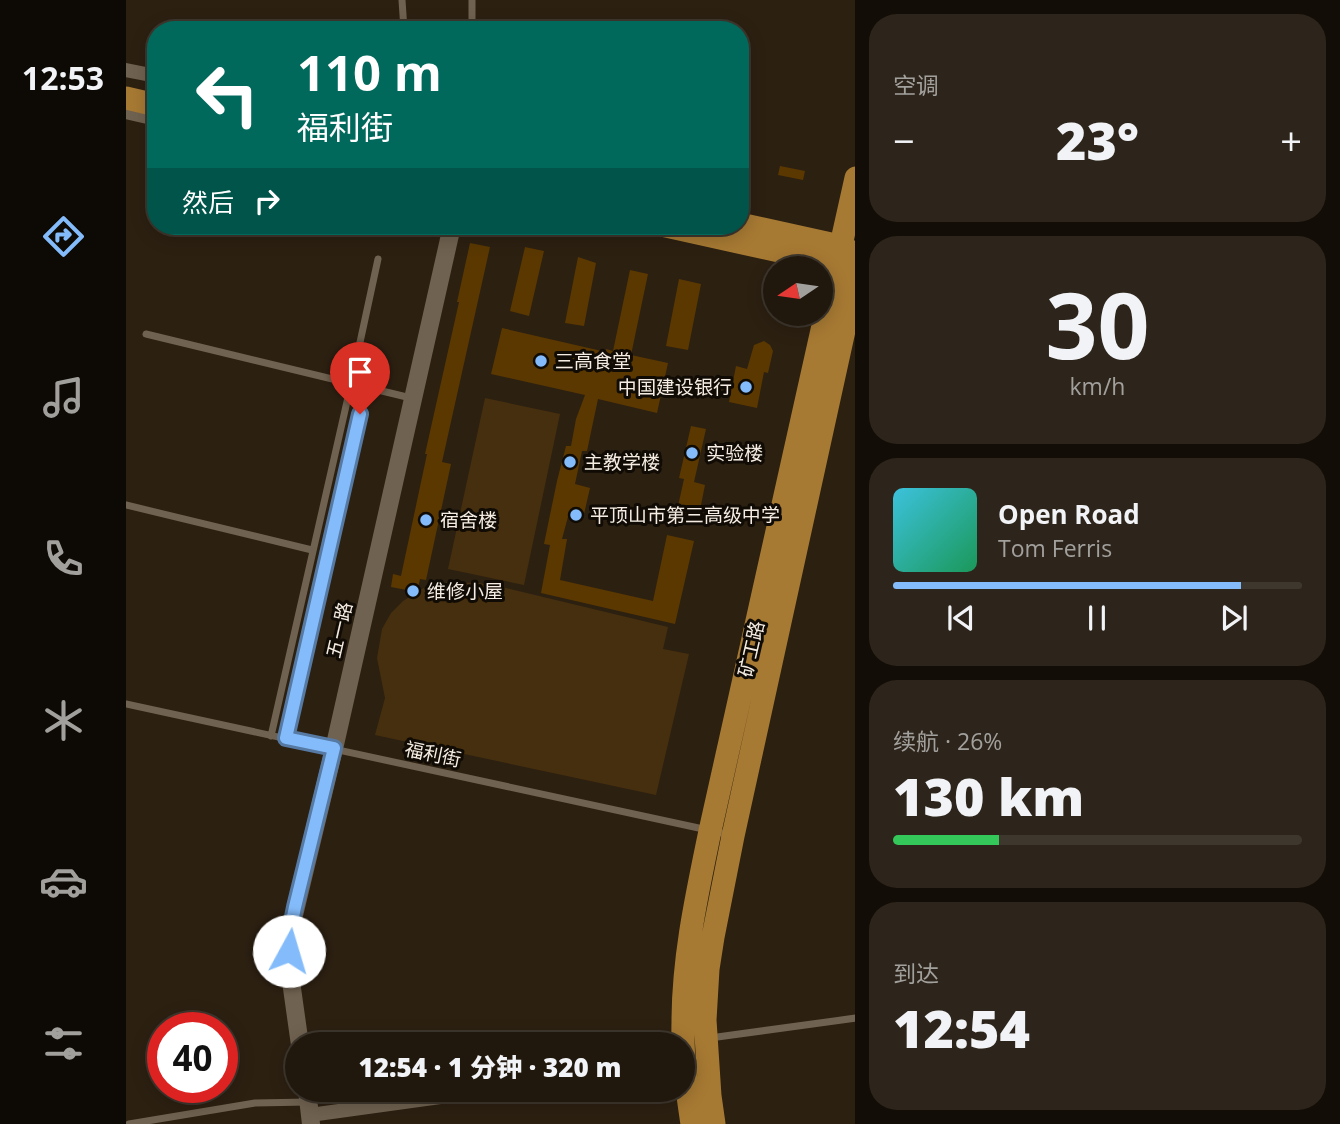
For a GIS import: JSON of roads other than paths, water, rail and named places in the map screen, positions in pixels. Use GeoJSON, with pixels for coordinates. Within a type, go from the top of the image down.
{"type":"FeatureCollection","features":[{"type":"Feature","properties":{"kind":"main road"},"geometry":{"type":"LineString","coordinates":[[126,82],[147,87]]}},
{"type":"Feature","properties":{"kind":"main road"},"geometry":{"type":"LineString","coordinates":[[126,98],[147,103]]}},
{"type":"Feature","properties":{"kind":"main road","name":"矿工路"},"geometry":{"type":"LineString","coordinates":[[714,1124],[706,1038],[708,969],[848,261],[855,178]]}},
{"type":"Feature","properties":{"kind":"main road"},"geometry":{"type":"LineString","coordinates":[[749,227],[848,261]]}},
{"type":"Feature","properties":{"kind":"main road"},"geometry":{"type":"LineString","coordinates":[[713,235],[848,261]]}},
{"type":"Feature","properties":{"kind":"main road","name":"矿工路"},"geometry":{"type":"LineString","coordinates":[[682,1032],[691,924],[710,831],[848,261]]}},
{"type":"Feature","properties":{"kind":"main road","name":"矿工路"},"geometry":{"type":"LineString","coordinates":[[689,1102],[692,1124]]}},
{"type":"Feature","properties":{"kind":"street"},"geometry":{"type":"LineString","coordinates":[[126,70],[147,74]]}},
{"type":"Feature","properties":{"kind":"street"},"geometry":{"type":"LineString","coordinates":[[126,112],[147,117]]}},
{"type":"Feature","properties":{"kind":"street","name":"五一路"},"geometry":{"type":"LineString","coordinates":[[298,1032],[289,967],[289,936],[450,235]]}},
{"type":"Feature","properties":{"kind":"street"},"geometry":{"type":"LineString","coordinates":[[309,1108],[370,1102]]}},
{"type":"Feature","properties":{"kind":"lane"},"geometry":{"type":"LineString","coordinates":[[402,0],[403,21]]}},
{"type":"Feature","properties":{"kind":"lane"},"geometry":{"type":"LineString","coordinates":[[472,0],[472,21]]}},
{"type":"Feature","properties":{"kind":"lane"},"geometry":{"type":"LineString","coordinates":[[271,736],[378,259]]}},
{"type":"Feature","properties":{"kind":"lane"},"geometry":{"type":"LineString","coordinates":[[146,334],[413,398]]}},
{"type":"Feature","properties":{"kind":"lane"},"geometry":{"type":"LineString","coordinates":[[286,738],[366,387]]}},
{"type":"Feature","properties":{"kind":"lane"},"geometry":{"type":"LineString","coordinates":[[126,505],[313,550]]}},
{"type":"Feature","properties":{"kind":"lane","name":"福利街"},"geometry":{"type":"LineString","coordinates":[[126,704],[733,836]]}},
{"type":"Feature","properties":{"kind":"lane"},"geometry":{"type":"LineString","coordinates":[[706,1038],[855,1018]]}},
{"type":"Feature","properties":{"kind":"lane"},"geometry":{"type":"LineString","coordinates":[[129,1124],[255,1103],[309,1108]]}},
{"type":"Feature","properties":{"kind":"place","name":"三高食堂"},"geometry":{"type":"Point","coordinates":[541,361]}},
{"type":"Feature","properties":{"kind":"place","name":"中国建设银行"},"geometry":{"type":"Point","coordinates":[746,387]}},
{"type":"Feature","properties":{"kind":"place","name":"实验楼"},"geometry":{"type":"Point","coordinates":[692,453]}},
{"type":"Feature","properties":{"kind":"place","name":"主教学楼"},"geometry":{"type":"Point","coordinates":[570,462]}},
{"type":"Feature","properties":{"kind":"place","name":"平顶山市第三高级中学"},"geometry":{"type":"Point","coordinates":[576,515]}},
{"type":"Feature","properties":{"kind":"place","name":"宿舍楼"},"geometry":{"type":"Point","coordinates":[426,520]}},
{"type":"Feature","properties":{"kind":"place","name":"维修小屋"},"geometry":{"type":"Point","coordinates":[413,591]}}]}
